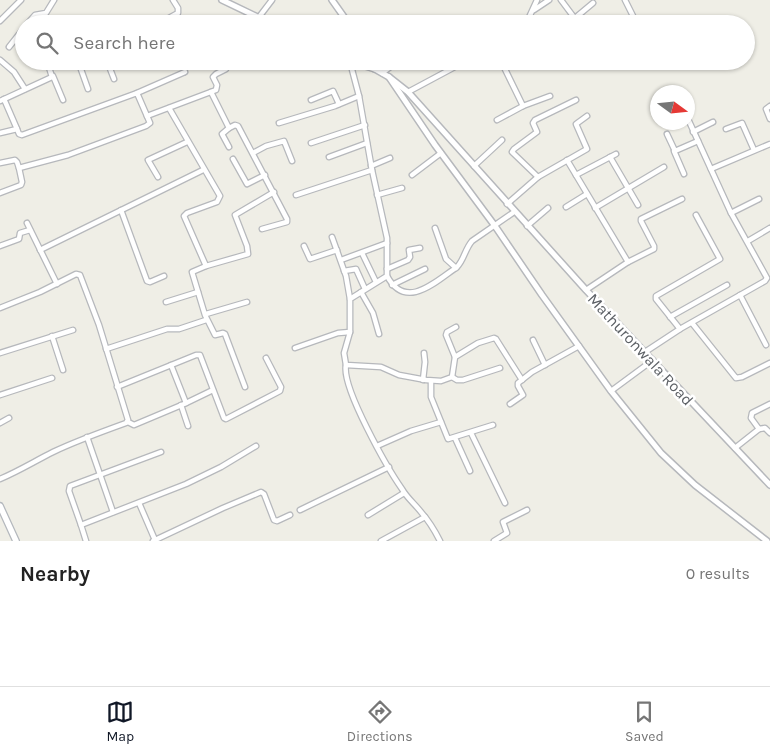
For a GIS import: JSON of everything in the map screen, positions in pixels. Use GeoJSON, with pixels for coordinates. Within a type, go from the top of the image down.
{"type":"FeatureCollection","features":[{"type":"Feature","properties":{"kind":"main road"},"geometry":{"type":"LineString","coordinates":[[0,506],[16,541]]}},
{"type":"Feature","properties":{"kind":"street"},"geometry":{"type":"LineString","coordinates":[[0,21],[22,0]]}},
{"type":"Feature","properties":{"kind":"street"},"geometry":{"type":"LineString","coordinates":[[35,15],[46,13],[54,0]]}},
{"type":"Feature","properties":{"kind":"street"},"geometry":{"type":"LineString","coordinates":[[173,0],[178,8],[178,13],[174,15]]}},
{"type":"Feature","properties":{"kind":"street"},"geometry":{"type":"LineString","coordinates":[[222,0],[255,15]]}},
{"type":"Feature","properties":{"kind":"street"},"geometry":{"type":"LineString","coordinates":[[261,15],[272,0]]}},
{"type":"Feature","properties":{"kind":"street"},"geometry":{"type":"LineString","coordinates":[[332,0],[343,15]]}},
{"type":"Feature","properties":{"kind":"street"},"geometry":{"type":"LineString","coordinates":[[530,15],[537,0]]}},
{"type":"Feature","properties":{"kind":"street"},"geometry":{"type":"LineString","coordinates":[[533,10],[549,0]]}},
{"type":"Feature","properties":{"kind":"street"},"geometry":{"type":"LineString","coordinates":[[562,0],[573,15]]}},
{"type":"Feature","properties":{"kind":"street"},"geometry":{"type":"LineString","coordinates":[[625,0],[633,15]]}},
{"type":"Feature","properties":{"kind":"street"},"geometry":{"type":"LineString","coordinates":[[578,15],[593,2]]}},
{"type":"Feature","properties":{"kind":"street"},"geometry":{"type":"LineString","coordinates":[[9,47],[15,39]]}},
{"type":"Feature","properties":{"kind":"street"},"geometry":{"type":"LineString","coordinates":[[0,60],[14,72],[25,89]]}},
{"type":"Feature","properties":{"kind":"street"},"geometry":{"type":"LineString","coordinates":[[50,70],[63,100]]}},
{"type":"Feature","properties":{"kind":"street"},"geometry":{"type":"LineString","coordinates":[[81,70],[88,89]]}},
{"type":"Feature","properties":{"kind":"street"},"geometry":{"type":"LineString","coordinates":[[110,70],[114,79]]}},
{"type":"Feature","properties":{"kind":"street"},"geometry":{"type":"LineString","coordinates":[[147,116],[211,92],[217,88],[213,78],[214,75],[224,70]]}},
{"type":"Feature","properties":{"kind":"street"},"geometry":{"type":"LineString","coordinates":[[351,70],[365,125],[371,168],[387,243],[387,276],[392,285],[402,292],[416,293],[423,290],[461,264],[468,245],[514,212]]}},
{"type":"Feature","properties":{"kind":"street","name":"Mathuronwala Road"},"geometry":{"type":"LineString","coordinates":[[375,70],[389,77],[408,92],[514,212],[770,485]]}},
{"type":"Feature","properties":{"kind":"street"},"geometry":{"type":"LineString","coordinates":[[382,73],[386,70]]}},
{"type":"Feature","properties":{"kind":"street"},"geometry":{"type":"LineString","coordinates":[[408,92],[449,70]]}},
{"type":"Feature","properties":{"kind":"street"},"geometry":{"type":"LineString","coordinates":[[505,70],[523,106]]}},
{"type":"Feature","properties":{"kind":"street"},"geometry":{"type":"LineString","coordinates":[[53,76],[2,100],[19,134],[137,92],[185,72]]}},
{"type":"Feature","properties":{"kind":"street"},"geometry":{"type":"LineString","coordinates":[[389,77],[441,154],[495,226],[611,392],[661,453],[681,473],[766,541]]}},
{"type":"Feature","properties":{"kind":"street"},"geometry":{"type":"LineString","coordinates":[[311,100],[333,91],[339,104]]}},
{"type":"Feature","properties":{"kind":"street"},"geometry":{"type":"LineString","coordinates":[[19,168],[68,155],[146,126],[150,123],[137,92]]}},
{"type":"Feature","properties":{"kind":"street"},"geometry":{"type":"LineString","coordinates":[[211,92],[229,128]]}},
{"type":"Feature","properties":{"kind":"street"},"geometry":{"type":"LineString","coordinates":[[280,123],[359,96]]}},
{"type":"Feature","properties":{"kind":"street"},"geometry":{"type":"LineString","coordinates":[[497,120],[523,106],[550,96]]}},
{"type":"Feature","properties":{"kind":"street"},"geometry":{"type":"LineString","coordinates":[[538,177],[512,150],[536,133],[537,130],[533,123],[535,120],[576,100]]}},
{"type":"Feature","properties":{"kind":"street"},"geometry":{"type":"LineString","coordinates":[[770,106],[766,109],[770,119]]}},
{"type":"Feature","properties":{"kind":"street"},"geometry":{"type":"LineString","coordinates":[[170,108],[187,142],[220,198],[217,202],[187,213],[184,218],[206,266]]}},
{"type":"Feature","properties":{"kind":"street"},"geometry":{"type":"LineString","coordinates":[[507,204],[538,177],[587,149],[576,124],[587,116]]}},
{"type":"Feature","properties":{"kind":"street"},"geometry":{"type":"LineString","coordinates":[[645,352],[680,329],[767,278],[732,213],[694,132],[713,122]]}},
{"type":"Feature","properties":{"kind":"street"},"geometry":{"type":"LineString","coordinates":[[726,129],[742,122],[754,150]]}},
{"type":"Feature","properties":{"kind":"street"},"geometry":{"type":"LineString","coordinates":[[229,147],[222,134],[229,128],[235,125],[238,126],[288,220],[262,229]]}},
{"type":"Feature","properties":{"kind":"street"},"geometry":{"type":"LineString","coordinates":[[310,143],[365,125]]}},
{"type":"Feature","properties":{"kind":"street"},"geometry":{"type":"LineString","coordinates":[[0,133],[17,129]]}},
{"type":"Feature","properties":{"kind":"street"},"geometry":{"type":"LineString","coordinates":[[667,134],[684,174]]}},
{"type":"Feature","properties":{"kind":"street"},"geometry":{"type":"LineString","coordinates":[[474,166],[502,140]]}},
{"type":"Feature","properties":{"kind":"street"},"geometry":{"type":"LineString","coordinates":[[253,153],[266,146],[284,141],[292,161]]}},
{"type":"Feature","properties":{"kind":"street"},"geometry":{"type":"LineString","coordinates":[[674,151],[698,141]]}},
{"type":"Feature","properties":{"kind":"street"},"geometry":{"type":"LineString","coordinates":[[158,177],[148,160],[187,142]]}},
{"type":"Feature","properties":{"kind":"street"},"geometry":{"type":"LineString","coordinates":[[330,156],[367,143]]}},
{"type":"Feature","properties":{"kind":"street"},"geometry":{"type":"LineString","coordinates":[[711,169],[770,144]]}},
{"type":"Feature","properties":{"kind":"street"},"geometry":{"type":"LineString","coordinates":[[412,175],[441,154]]}},
{"type":"Feature","properties":{"kind":"street"},"geometry":{"type":"LineString","coordinates":[[576,175],[616,154]]}},
{"type":"Feature","properties":{"kind":"street"},"geometry":{"type":"LineString","coordinates":[[610,157],[638,205]]}},
{"type":"Feature","properties":{"kind":"street"},"geometry":{"type":"LineString","coordinates":[[296,194],[371,168],[390,158]]}},
{"type":"Feature","properties":{"kind":"street"},"geometry":{"type":"LineString","coordinates":[[233,159],[247,184],[265,175]]}},
{"type":"Feature","properties":{"kind":"street"},"geometry":{"type":"LineString","coordinates":[[0,163],[15,160],[22,182],[21,185],[0,193]]}},
{"type":"Feature","properties":{"kind":"street"},"geometry":{"type":"LineString","coordinates":[[567,160],[628,262]]}},
{"type":"Feature","properties":{"kind":"street"},"geometry":{"type":"LineString","coordinates":[[595,208],[664,167]]}},
{"type":"Feature","properties":{"kind":"street"},"geometry":{"type":"LineString","coordinates":[[40,250],[203,170]]}},
{"type":"Feature","properties":{"kind":"street"},"geometry":{"type":"LineString","coordinates":[[377,195],[402,188]]}},
{"type":"Feature","properties":{"kind":"street"},"geometry":{"type":"LineString","coordinates":[[245,387],[225,334],[215,335],[206,317],[192,272],[248,254],[247,246],[234,215],[274,192]]}},
{"type":"Feature","properties":{"kind":"street"},"geometry":{"type":"LineString","coordinates":[[566,207],[587,194]]}},
{"type":"Feature","properties":{"kind":"street"},"geometry":{"type":"LineString","coordinates":[[586,290],[628,262],[654,248],[641,219],[682,199]]}},
{"type":"Feature","properties":{"kind":"street"},"geometry":{"type":"LineString","coordinates":[[732,213],[760,199]]}},
{"type":"Feature","properties":{"kind":"street"},"geometry":{"type":"LineString","coordinates":[[527,226],[548,208]]}},
{"type":"Feature","properties":{"kind":"street"},"geometry":{"type":"LineString","coordinates":[[121,210],[147,281],[150,282],[164,276]]}},
{"type":"Feature","properties":{"kind":"street"},"geometry":{"type":"LineString","coordinates":[[680,329],[656,299],[656,296],[720,259],[696,215]]}},
{"type":"Feature","properties":{"kind":"street"},"geometry":{"type":"LineString","coordinates":[[27,223],[57,284]]}},
{"type":"Feature","properties":{"kind":"street"},"geometry":{"type":"LineString","coordinates":[[435,228],[446,259],[456,268]]}},
{"type":"Feature","properties":{"kind":"street"},"geometry":{"type":"LineString","coordinates":[[748,241],[770,228]]}},
{"type":"Feature","properties":{"kind":"street"},"geometry":{"type":"LineString","coordinates":[[0,246],[19,239],[20,233],[30,230]]}},
{"type":"Feature","properties":{"kind":"street"},"geometry":{"type":"LineString","coordinates":[[332,237],[341,260],[350,299],[350,332],[345,348],[345,373],[348,383],[377,446],[404,493],[425,517],[440,541]]}},
{"type":"Feature","properties":{"kind":"street"},"geometry":{"type":"LineString","coordinates":[[341,260],[387,243]]}},
{"type":"Feature","properties":{"kind":"street"},"geometry":{"type":"LineString","coordinates":[[304,246],[310,259],[337,250]]}},
{"type":"Feature","properties":{"kind":"street"},"geometry":{"type":"LineString","coordinates":[[387,269],[408,259],[409,250],[420,248]]}},
{"type":"Feature","properties":{"kind":"street"},"geometry":{"type":"LineString","coordinates":[[362,252],[376,282]]}},
{"type":"Feature","properties":{"kind":"street"},"geometry":{"type":"LineString","coordinates":[[344,271],[356,269],[379,334]]}},
{"type":"Feature","properties":{"kind":"street"},"geometry":{"type":"LineString","coordinates":[[392,285],[425,269]]}},
{"type":"Feature","properties":{"kind":"street"},"geometry":{"type":"LineString","coordinates":[[0,308],[23,300],[76,274],[81,276],[128,422]]}},
{"type":"Feature","properties":{"kind":"street"},"geometry":{"type":"LineString","coordinates":[[350,299],[387,276]]}},
{"type":"Feature","properties":{"kind":"street"},"geometry":{"type":"LineString","coordinates":[[670,317],[727,285]]}},
{"type":"Feature","properties":{"kind":"street"},"geometry":{"type":"LineString","coordinates":[[166,302],[198,292]]}},
{"type":"Feature","properties":{"kind":"street"},"geometry":{"type":"LineString","coordinates":[[740,295],[766,345]]}},
{"type":"Feature","properties":{"kind":"street"},"geometry":{"type":"LineString","coordinates":[[106,349],[168,329],[179,329],[247,302]]}},
{"type":"Feature","properties":{"kind":"street"},"geometry":{"type":"LineString","coordinates":[[692,323],[736,378],[742,377],[770,363]]}},
{"type":"Feature","properties":{"kind":"street"},"geometry":{"type":"LineString","coordinates":[[452,377],[456,357],[446,335],[456,327]]}},
{"type":"Feature","properties":{"kind":"street"},"geometry":{"type":"LineString","coordinates":[[0,353],[73,330]]}},
{"type":"Feature","properties":{"kind":"street"},"geometry":{"type":"LineString","coordinates":[[295,348],[338,333],[350,332]]}},
{"type":"Feature","properties":{"kind":"street"},"geometry":{"type":"LineString","coordinates":[[52,336],[63,370]]}},
{"type":"Feature","properties":{"kind":"street"},"geometry":{"type":"LineString","coordinates":[[456,357],[478,343],[494,338],[507,354],[522,380]]}},
{"type":"Feature","properties":{"kind":"street"},"geometry":{"type":"LineString","coordinates":[[534,340],[545,365]]}},
{"type":"Feature","properties":{"kind":"street"},"geometry":{"type":"LineString","coordinates":[[510,404],[524,395],[517,385],[522,380],[579,346]]}},
{"type":"Feature","properties":{"kind":"street"},"geometry":{"type":"LineString","coordinates":[[423,380],[426,362],[424,353]]}},
{"type":"Feature","properties":{"kind":"street"},"geometry":{"type":"LineString","coordinates":[[117,387],[200,355],[226,420],[279,392],[281,387],[266,358]]}},
{"type":"Feature","properties":{"kind":"street"},"geometry":{"type":"LineString","coordinates":[[611,392],[653,360]]}},
{"type":"Feature","properties":{"kind":"street"},"geometry":{"type":"LineString","coordinates":[[171,365],[188,426]]}},
{"type":"Feature","properties":{"kind":"street"},"geometry":{"type":"LineString","coordinates":[[346,365],[381,367],[400,375],[431,381],[452,377],[456,380],[463,380],[500,368]]}},
{"type":"Feature","properties":{"kind":"street"},"geometry":{"type":"LineString","coordinates":[[0,395],[52,378]]}},
{"type":"Feature","properties":{"kind":"street"},"geometry":{"type":"LineString","coordinates":[[431,381],[431,397],[448,440],[493,425]]}},
{"type":"Feature","properties":{"kind":"street"},"geometry":{"type":"LineString","coordinates":[[0,479],[87,437],[128,422],[134,424],[213,390]]}},
{"type":"Feature","properties":{"kind":"street"},"geometry":{"type":"LineString","coordinates":[[759,429],[751,418],[752,414],[770,404]]}},
{"type":"Feature","properties":{"kind":"street"},"geometry":{"type":"LineString","coordinates":[[0,423],[9,418]]}},
{"type":"Feature","properties":{"kind":"street"},"geometry":{"type":"LineString","coordinates":[[377,446],[411,431],[441,422]]}},
{"type":"Feature","properties":{"kind":"street"},"geometry":{"type":"LineString","coordinates":[[735,448],[759,429],[765,428],[770,433]]}},
{"type":"Feature","properties":{"kind":"street"},"geometry":{"type":"LineString","coordinates":[[471,433],[505,503]]}},
{"type":"Feature","properties":{"kind":"street"},"geometry":{"type":"LineString","coordinates":[[87,437],[113,512]]}},
{"type":"Feature","properties":{"kind":"street"},"geometry":{"type":"LineString","coordinates":[[455,438],[470,472]]}},
{"type":"Feature","properties":{"kind":"street"},"geometry":{"type":"LineString","coordinates":[[81,525],[209,473],[256,446]]}},
{"type":"Feature","properties":{"kind":"street"},"geometry":{"type":"LineString","coordinates":[[86,541],[69,487],[161,452]]}},
{"type":"Feature","properties":{"kind":"street"},"geometry":{"type":"LineString","coordinates":[[300,510],[389,467]]}},
{"type":"Feature","properties":{"kind":"street"},"geometry":{"type":"LineString","coordinates":[[139,503],[154,541],[222,508],[261,492],[264,494],[274,520],[277,521],[290,514]]}},
{"type":"Feature","properties":{"kind":"street"},"geometry":{"type":"LineString","coordinates":[[368,515],[404,493]]}},
{"type":"Feature","properties":{"kind":"street"},"geometry":{"type":"LineString","coordinates":[[494,541],[507,533],[503,522],[527,510]]}},
{"type":"Feature","properties":{"kind":"street"},"geometry":{"type":"LineString","coordinates":[[381,541],[425,517]]}}]}
